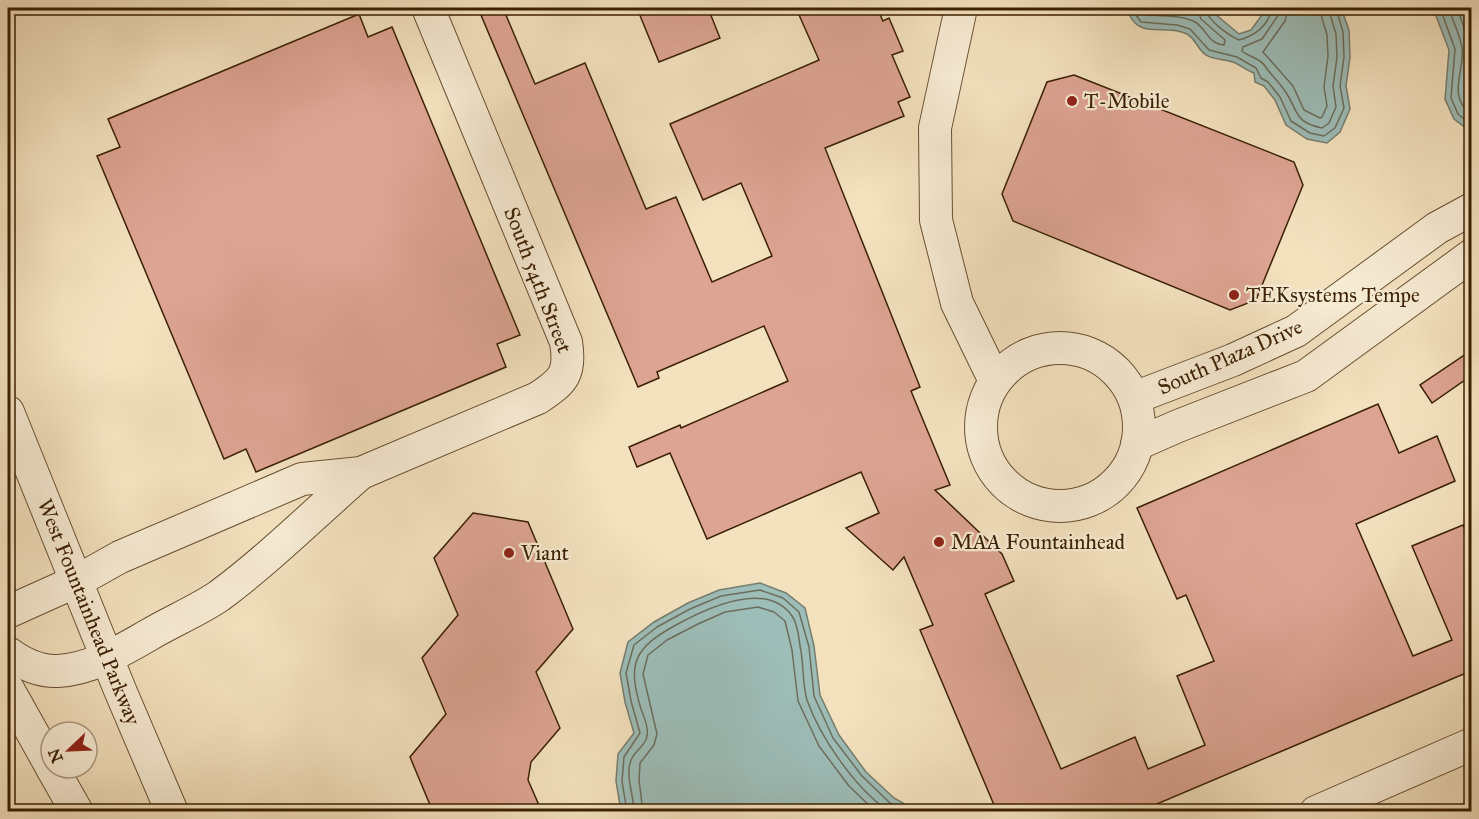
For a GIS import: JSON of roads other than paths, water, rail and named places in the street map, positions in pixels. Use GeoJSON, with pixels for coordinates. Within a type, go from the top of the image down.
{"type":"FeatureCollection","features":[{"type":"Feature","properties":{"kind":"street","name":"South 54th Street"},"geometry":{"type":"LineString","coordinates":[[8,612],[76,581],[120,557],[302,479],[361,473],[538,398],[563,378],[569,361],[566,342],[428,8]]}},
{"type":"Feature","properties":{"kind":"street"},"geometry":{"type":"LineString","coordinates":[[962,8],[935,128],[936,220],[957,303],[995,381]]}},
{"type":"Feature","properties":{"kind":"street","name":"South Plaza Drive"},"geometry":{"type":"LineString","coordinates":[[1134,398],[1233,360],[1296,331],[1437,228],[1472,209]]}},
{"type":"Feature","properties":{"kind":"street","name":"South Plaza Drive"},"geometry":{"type":"LineString","coordinates":[[1137,444],[1306,376],[1472,255]]}},
{"type":"Feature","properties":{"kind":"street","name":"South Plaza Drive"},"geometry":{"type":"LineString","coordinates":[[1048,348],[1069,348],[1090,353],[1108,364],[1123,379],[1134,398],[1139,421],[1137,444],[1128,468],[1111,488],[1089,501],[1074,505],[1053,506],[1028,499],[1011,489],[987,459],[982,440],[981,421],[985,400],[995,381],[1009,365],[1027,354],[1048,348]]}},
{"type":"Feature","properties":{"kind":"street","name":"West Fountainhead Parkway"},"geometry":{"type":"LineString","coordinates":[[8,412],[172,812]]}},
{"type":"Feature","properties":{"kind":"street","name":"South 54th Street"},"geometry":{"type":"LineString","coordinates":[[8,653],[27,665],[58,671],[82,667],[108,658],[218,596],[361,473]]}},
{"type":"Feature","properties":{"kind":"street"},"geometry":{"type":"LineString","coordinates":[[8,689],[39,745]]}},
{"type":"Feature","properties":{"kind":"street"},"geometry":{"type":"LineString","coordinates":[[1316,812],[1472,744]]}},
{"type":"Feature","properties":{"kind":"street"},"geometry":{"type":"LineString","coordinates":[[59,780],[77,812]]}},
{"type":"Feature","properties":{"kind":"water"},"geometry":{"type":"Polygon","coordinates":[[[1131,8],[1208,8],[1239,34],[1251,30],[1267,8],[1341,8],[1349,30],[1350,57],[1346,86],[1350,109],[1340,132],[1327,143],[1307,139],[1286,125],[1275,100],[1264,86],[1255,82],[1254,73],[1233,62],[1206,55],[1187,34],[1140,27],[1129,14],[1131,8]]]}},
{"type":"Feature","properties":{"kind":"water"},"geometry":{"type":"Polygon","coordinates":[[[1433,8],[1471,8],[1471,132],[1454,119],[1445,99],[1449,50],[1433,8]]]}},
{"type":"Feature","properties":{"kind":"water"},"geometry":{"type":"Polygon","coordinates":[[[760,583],[786,593],[805,608],[814,646],[820,695],[839,735],[866,772],[894,798],[917,811],[621,811],[616,781],[618,754],[634,733],[620,673],[628,642],[654,622],[688,603],[719,590],[760,583]]]}},
{"type":"Feature","properties":{"kind":"place","name":"T-Mobile"},"geometry":{"type":"Point","coordinates":[1072,101]}},
{"type":"Feature","properties":{"kind":"place","name":"TEKsystems Tempe"},"geometry":{"type":"Point","coordinates":[1234,295]}},
{"type":"Feature","properties":{"kind":"place","name":"MAA Fountainhead"},"geometry":{"type":"Point","coordinates":[939,542]}},
{"type":"Feature","properties":{"kind":"place","name":"Viant"},"geometry":{"type":"Point","coordinates":[509,553]}}]}
